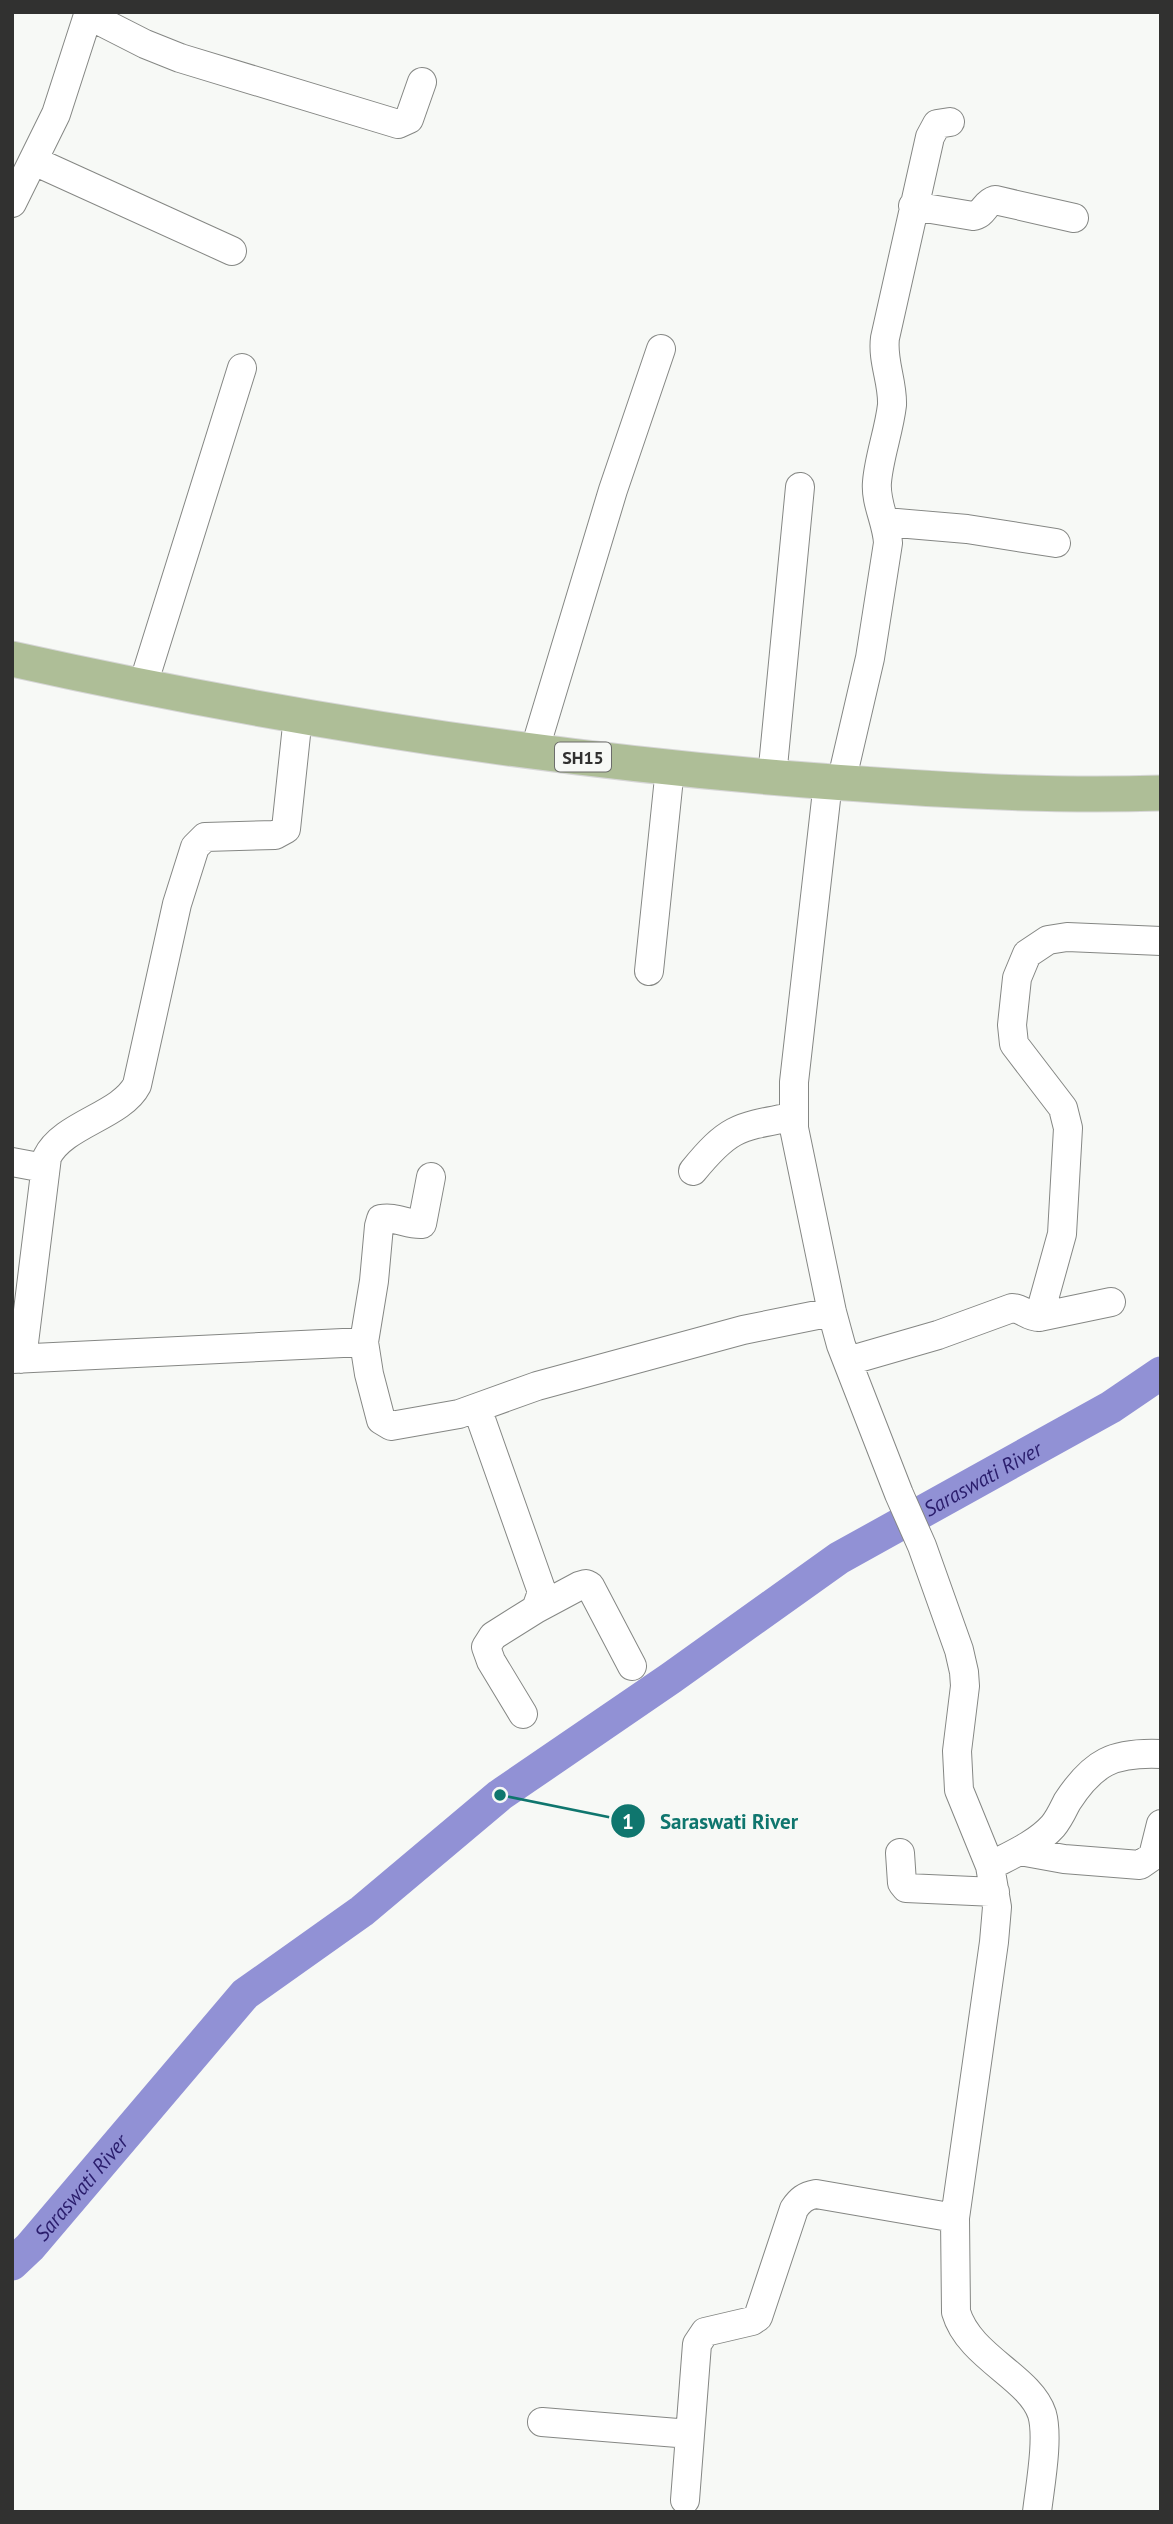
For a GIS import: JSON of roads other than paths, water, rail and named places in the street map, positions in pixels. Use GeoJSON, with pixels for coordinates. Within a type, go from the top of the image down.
{"type":"FeatureCollection","features":[{"type":"Feature","properties":{"kind":"main road","name":"SH15"},"geometry":{"type":"LineString","coordinates":[[12,659],[142,688],[298,716],[534,752],[670,768],[1016,793],[1161,793]]}},
{"type":"Feature","properties":{"kind":"street"},"geometry":{"type":"LineString","coordinates":[[13,202],[56,114],[88,14],[145,44],[180,58],[398,124],[409,119],[422,82]]}},
{"type":"Feature","properties":{"kind":"street"},"geometry":{"type":"LineString","coordinates":[[950,122],[937,124],[932,131],[913,206],[884,346],[892,392],[890,418],[877,483],[877,498],[888,543],[876,621],[835,782],[792,1117],[832,1312],[899,1494],[922,1546],[959,1650],[964,1672],[957,1751],[959,1790],[993,1879],[994,1942],[955,2218],[954,2292],[959,2325],[971,2340],[1033,2398],[1042,2413],[1045,2431],[1037,2512]]}},
{"type":"Feature","properties":{"kind":"street"},"geometry":{"type":"LineString","coordinates":[[34,161],[232,251]]}},
{"type":"Feature","properties":{"kind":"street"},"geometry":{"type":"LineString","coordinates":[[913,206],[974,216],[982,213],[987,204],[995,201],[1074,218]]}},
{"type":"Feature","properties":{"kind":"street"},"geometry":{"type":"LineString","coordinates":[[534,752],[613,490],[661,349]]}},
{"type":"Feature","properties":{"kind":"street"},"geometry":{"type":"LineString","coordinates":[[142,688],[242,368]]}},
{"type":"Feature","properties":{"kind":"street"},"geometry":{"type":"LineString","coordinates":[[772,777],[800,487]]}},
{"type":"Feature","properties":{"kind":"street"},"geometry":{"type":"LineString","coordinates":[[885,522],[967,529],[1056,543]]}},
{"type":"Feature","properties":{"kind":"street"},"geometry":{"type":"LineString","coordinates":[[298,716],[286,829],[275,835],[205,837],[199,841],[177,904],[137,1085],[128,1097],[55,1144],[47,1157],[17,1359],[364,1342]]}},
{"type":"Feature","properties":{"kind":"street"},"geometry":{"type":"LineString","coordinates":[[649,971],[670,768]]}},
{"type":"Feature","properties":{"kind":"street"},"geometry":{"type":"LineString","coordinates":[[1039,1317],[1062,1234],[1068,1128],[1063,1108],[1014,1044],[1012,1025],[1017,978],[1027,954],[1048,940],[1067,937],[1161,941]]}},
{"type":"Feature","properties":{"kind":"street"},"geometry":{"type":"LineString","coordinates":[[693,1171],[714,1145],[732,1132],[747,1126],[792,1117]]}},
{"type":"Feature","properties":{"kind":"street"},"geometry":{"type":"LineString","coordinates":[[12,1162],[44,1168]]}},
{"type":"Feature","properties":{"kind":"street"},"geometry":{"type":"LineString","coordinates":[[431,1177],[422,1224],[386,1217],[379,1226],[364,1342],[369,1374],[384,1424],[391,1426],[444,1417],[537,1386],[743,1330],[832,1312]]}},
{"type":"Feature","properties":{"kind":"street"},"geometry":{"type":"LineString","coordinates":[[848,1361],[938,1335],[1012,1308],[1017,1308],[1028,1316],[1039,1317],[1111,1302]]}},
{"type":"Feature","properties":{"kind":"street"},"geometry":{"type":"LineString","coordinates":[[477,1408],[538,1577],[542,1592],[536,1609]]}},
{"type":"Feature","properties":{"kind":"street"},"geometry":{"type":"LineString","coordinates":[[523,1714],[491,1661],[486,1647],[493,1636],[579,1586],[590,1586],[632,1666]]}},
{"type":"Feature","properties":{"kind":"street"},"geometry":{"type":"LineString","coordinates":[[900,1853],[902,1883],[906,1888],[993,1879],[1020,1851],[1053,1826],[1080,1784],[1101,1763],[1123,1755],[1161,1754]]}},
{"type":"Feature","properties":{"kind":"street"},"geometry":{"type":"LineString","coordinates":[[1020,1851],[1065,1860],[1140,1865],[1153,1856],[1161,1824]]}},
{"type":"Feature","properties":{"kind":"street"},"geometry":{"type":"LineString","coordinates":[[685,2500],[697,2344],[700,2336],[705,2332],[758,2317],[794,2209],[800,2201],[816,2194],[955,2218]]}},
{"type":"Feature","properties":{"kind":"street"},"geometry":{"type":"LineString","coordinates":[[542,2422],[690,2434]]}},
{"type":"Feature","properties":{"kind":"waterway","name":"Saraswati River"},"geometry":{"type":"LineString","coordinates":[[12,2264],[30,2247],[245,1994],[362,1911],[500,1795],[839,1558],[1111,1407],[1161,1373]]}},
{"type":"Feature","properties":{"kind":"place","name":"Saraswati River"},"geometry":{"type":"Point","coordinates":[500,1795]}}]}
